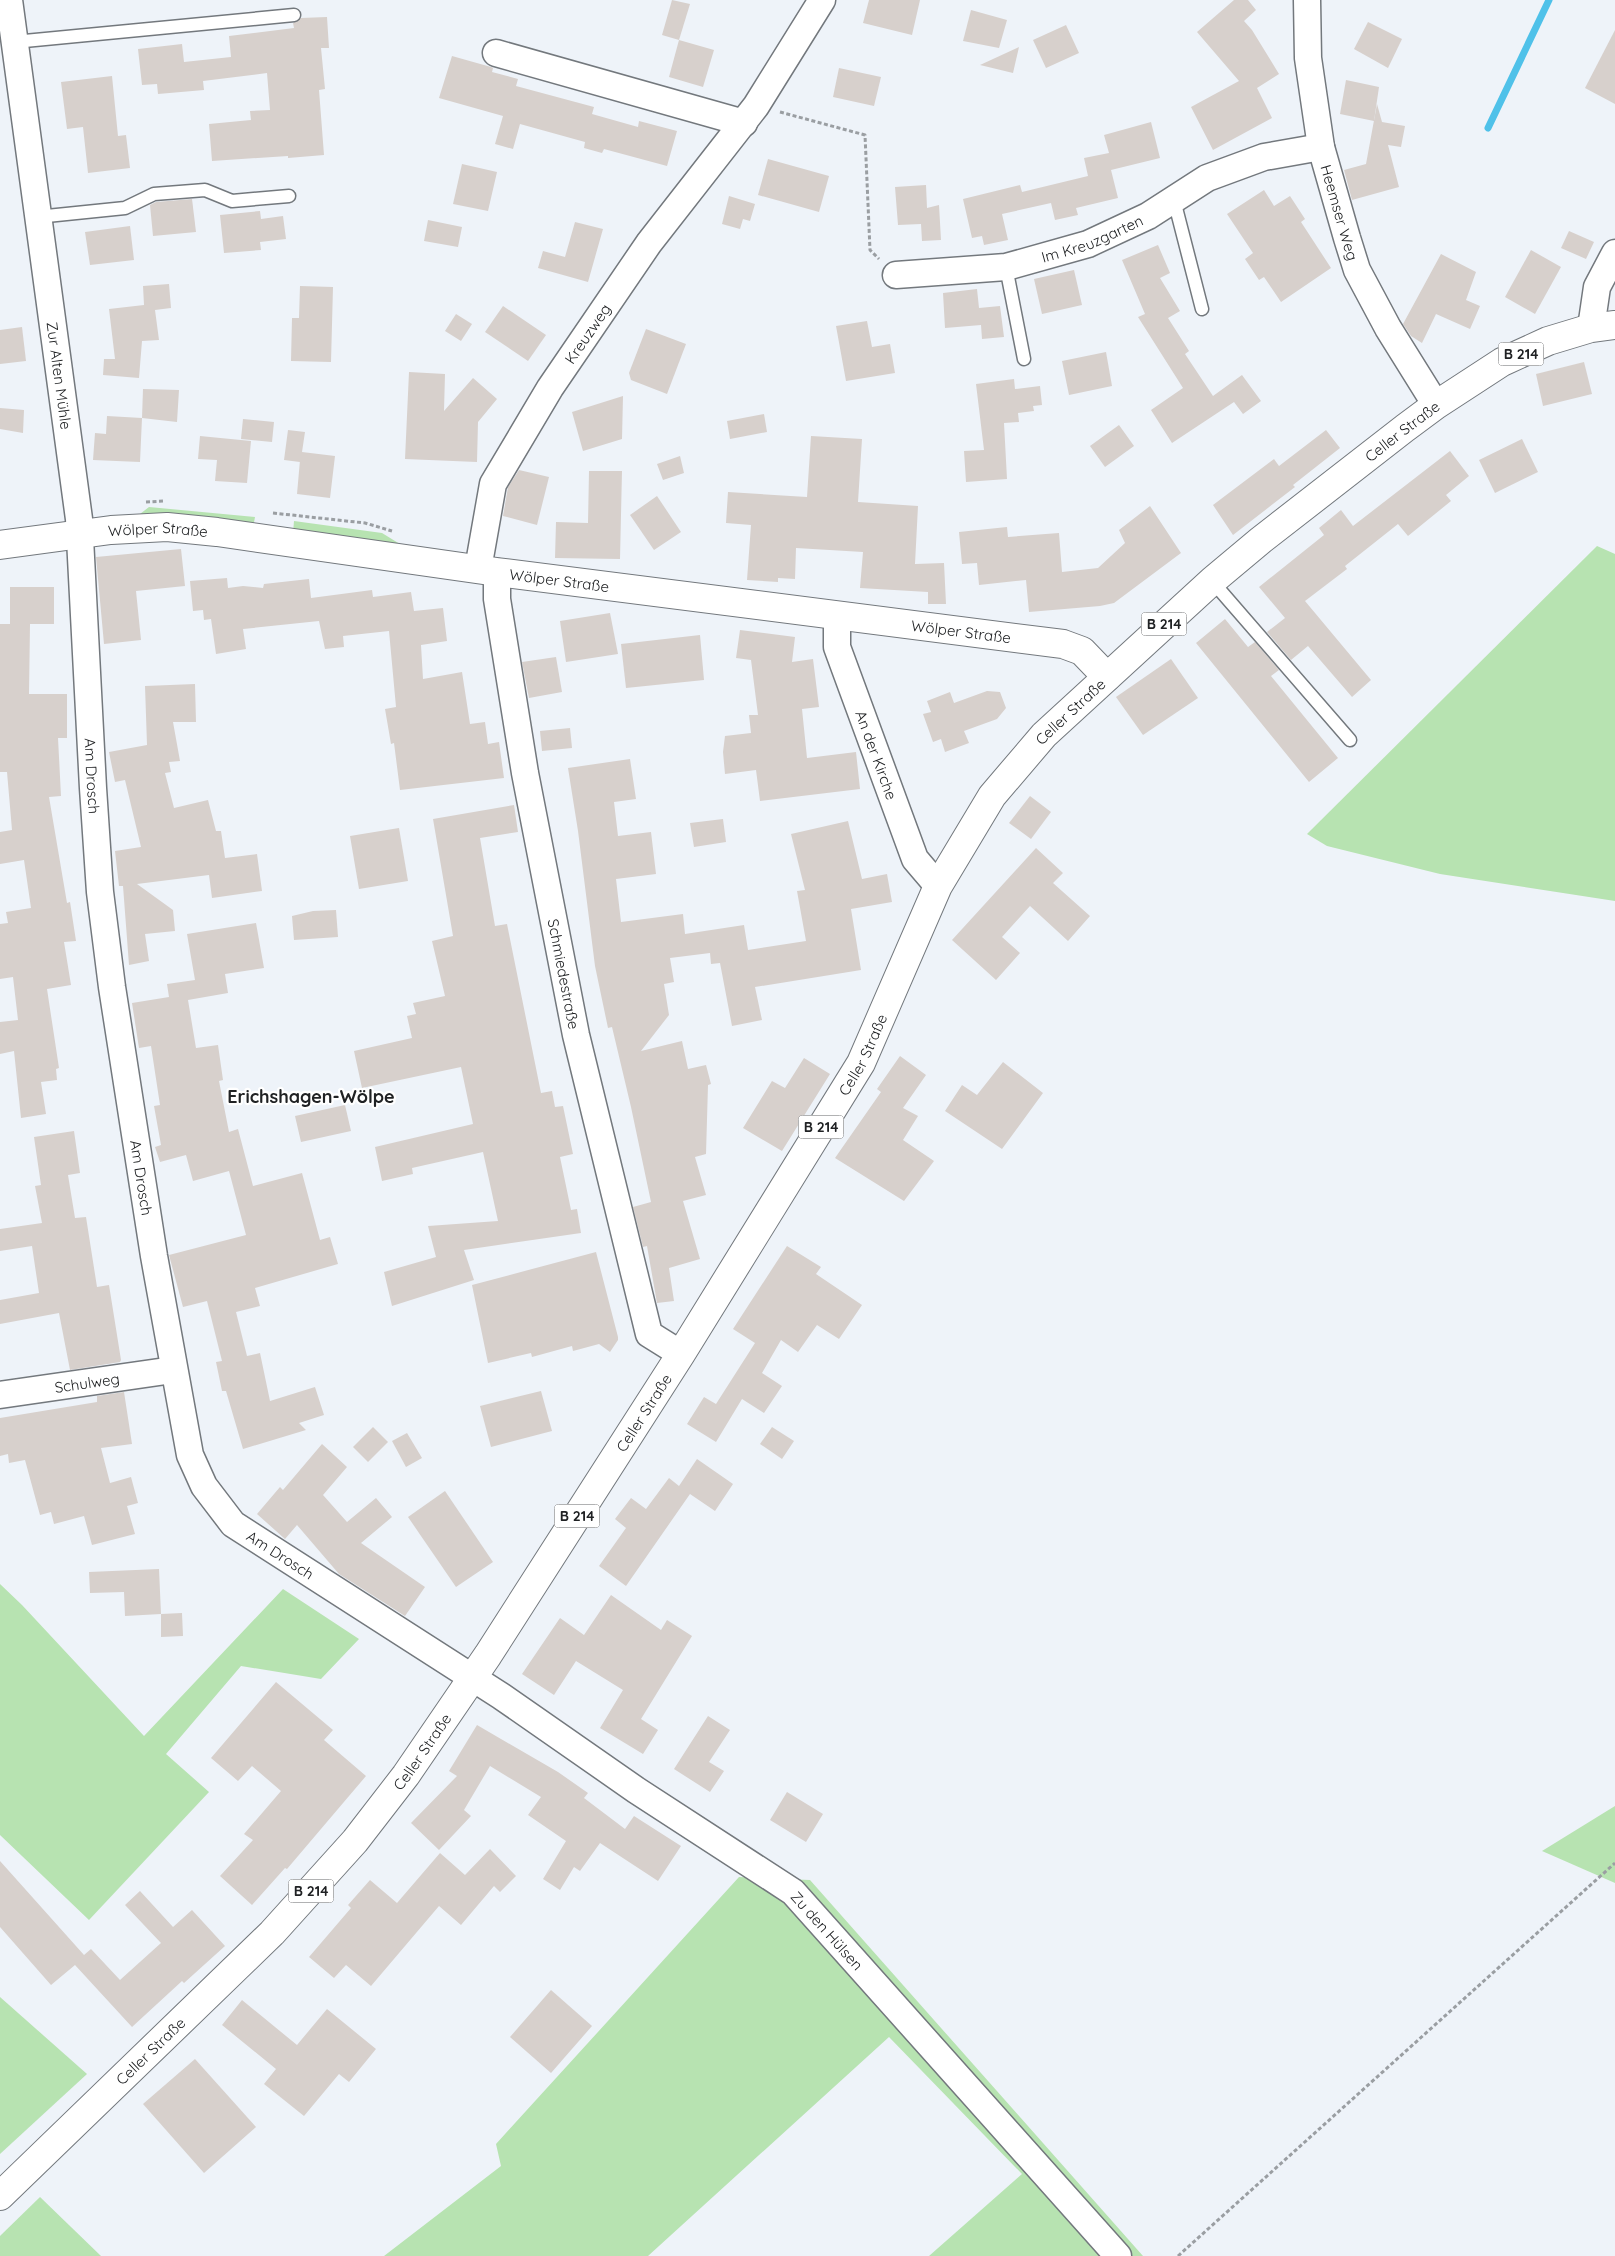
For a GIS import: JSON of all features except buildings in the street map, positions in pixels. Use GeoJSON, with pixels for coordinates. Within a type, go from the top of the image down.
{"type":"FeatureCollection","features":[{"type":"Feature","properties":{"kind":"main road","name":"Celler Straße"},"geometry":{"type":"LineString","coordinates":[[0,2196],[115,2073],[272,1933],[355,1841],[406,1775],[472,1678],[681,1354],[861,1063],[938,886],[992,796],[1044,735],[1212,581],[1352,467],[1436,405],[1502,362],[1548,342],[1603,327]]}},
{"type":"Feature","properties":{"kind":"main road","name":"Wölper Straße"},"geometry":{"type":"LineString","coordinates":[[0,545],[111,530],[167,527],[207,531],[488,570],[1063,644],[1082,651],[1107,677]]}},
{"type":"Feature","properties":{"kind":"street","name":"Zur Alten Mühle"},"geometry":{"type":"LineString","coordinates":[[9,0],[80,535]]}},
{"type":"Feature","properties":{"kind":"street","name":"Kreuzweg"},"geometry":{"type":"LineString","coordinates":[[488,570],[493,484],[550,388],[649,243],[750,114],[822,0]]}},
{"type":"Feature","properties":{"kind":"street","name":"Heemser Weg"},"geometry":{"type":"LineString","coordinates":[[1307,0],[1308,58],[1320,147],[1357,270],[1388,328],[1436,405]]}},
{"type":"Feature","properties":{"kind":"street"},"geometry":{"type":"LineString","coordinates":[[496,53],[750,114]]}},
{"type":"Feature","properties":{"kind":"street","name":"Im Kreuzgarten"},"geometry":{"type":"LineString","coordinates":[[896,275],[1006,268],[1088,244],[1148,216],[1208,178],[1254,161],[1320,147]]}},
{"type":"Feature","properties":{"kind":"street"},"geometry":{"type":"LineString","coordinates":[[1603,327],[1597,287],[1615,253]]}},
{"type":"Feature","properties":{"kind":"street","name":"Am Drosch"},"geometry":{"type":"LineString","coordinates":[[80,535],[100,892],[116,1015],[173,1370],[190,1455],[204,1486],[233,1524],[472,1678]]}},
{"type":"Feature","properties":{"kind":"street","name":"Schmiedestraße"},"geometry":{"type":"LineString","coordinates":[[488,570],[497,599],[525,773],[574,1026],[591,1103],[649,1334],[681,1354]]}},
{"type":"Feature","properties":{"kind":"street","name":"An der Kirche"},"geometry":{"type":"LineString","coordinates":[[837,616],[837,647],[915,860],[938,886]]}},
{"type":"Feature","properties":{"kind":"street","name":"Schulweg"},"geometry":{"type":"LineString","coordinates":[[0,1395],[173,1370]]}},
{"type":"Feature","properties":{"kind":"street","name":"Zu den Hülsen"},"geometry":{"type":"LineString","coordinates":[[472,1678],[636,1790],[794,1892],[1118,2256]]}},
{"type":"Feature","properties":{"kind":"lane"},"geometry":{"type":"LineString","coordinates":[[14,42],[294,16]]}},
{"type":"Feature","properties":{"kind":"lane"},"geometry":{"type":"LineString","coordinates":[[37,217],[124,208],[154,194],[206,190],[232,201],[289,196]]}},
{"type":"Feature","properties":{"kind":"lane"},"geometry":{"type":"LineString","coordinates":[[1174,200],[1202,309]]}},
{"type":"Feature","properties":{"kind":"lane"},"geometry":{"type":"LineString","coordinates":[[1006,268],[1024,359]]}},
{"type":"Feature","properties":{"kind":"lane"},"geometry":{"type":"LineString","coordinates":[[1212,581],[1225,593],[1350,740]]}},
{"type":"Feature","properties":{"kind":"path"},"geometry":{"type":"LineString","coordinates":[[750,114],[865,135],[870,250],[896,275]]}},
{"type":"Feature","properties":{"kind":"path"},"geometry":{"type":"LineString","coordinates":[[1178,2256],[1615,1863]]}},
{"type":"Feature","properties":{"kind":"green space"},"geometry":{"type":"Polygon","coordinates":[[[149,507],[255,517],[253,528],[131,521],[149,507]]]}},
{"type":"Feature","properties":{"kind":"green space"},"geometry":{"type":"Polygon","coordinates":[[[294,521],[382,533],[408,549],[293,533],[294,521]]]}},
{"type":"Feature","properties":{"kind":"green space"},"geometry":{"type":"Polygon","coordinates":[[[1597,546],[1615,554],[1615,901],[1440,874],[1327,846],[1307,834],[1597,546]]]}},
{"type":"Feature","properties":{"kind":"green space"},"geometry":{"type":"Polygon","coordinates":[[[0,1584],[22,1605],[144,1736],[283,1589],[359,1639],[321,1679],[241,1666],[166,1754],[209,1792],[89,1920],[0,1835],[0,1584]]]}},
{"type":"Feature","properties":{"kind":"green space"},"geometry":{"type":"Polygon","coordinates":[[[1615,1806],[1615,1883],[1542,1851],[1615,1806]]]}},
{"type":"Feature","properties":{"kind":"green space"},"geometry":{"type":"Polygon","coordinates":[[[739,1877],[810,1880],[1143,2256],[929,2256],[1022,2174],[889,2037],[648,2256],[384,2256],[501,2166],[496,2144],[739,1877]]]}},
{"type":"Feature","properties":{"kind":"green space"},"geometry":{"type":"Polygon","coordinates":[[[0,1997],[87,2074],[0,2154],[0,1997]]]}},
{"type":"Feature","properties":{"kind":"green space"},"geometry":{"type":"Polygon","coordinates":[[[40,2197],[101,2256],[0,2256],[0,2236],[40,2197]]]}},
{"type":"Feature","properties":{"kind":"waterway"},"geometry":{"type":"LineString","coordinates":[[1488,128],[1549,0]]}},
{"type":"Feature","properties":{"kind":"district","name":"Erichshagen-Wölpe"},"geometry":{"type":"Point","coordinates":[311,1096]}}]}
